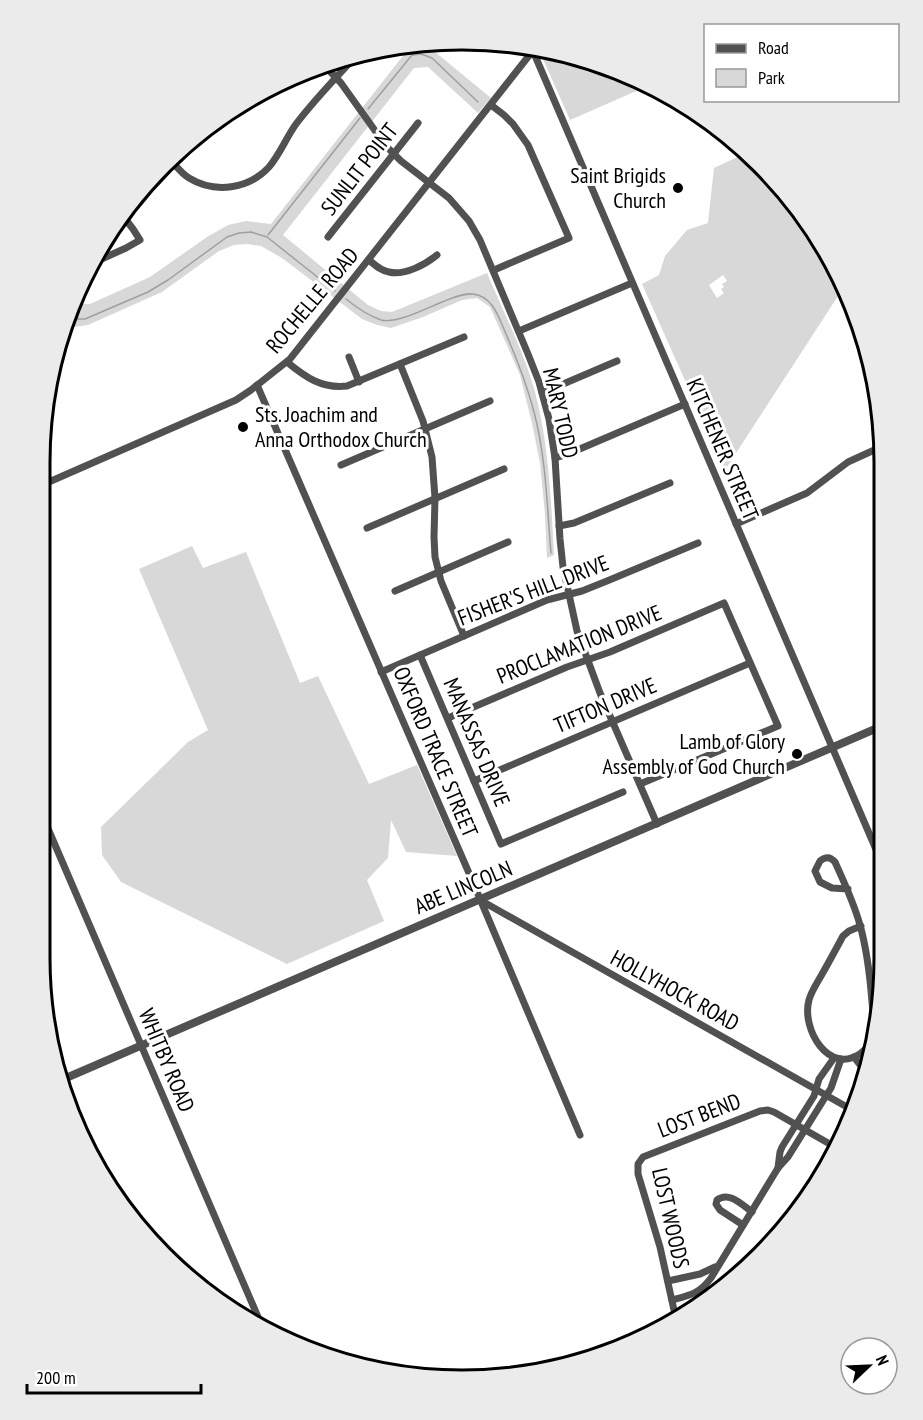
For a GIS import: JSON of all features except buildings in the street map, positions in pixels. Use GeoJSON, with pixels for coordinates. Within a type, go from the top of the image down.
{"type":"FeatureCollection","features":[{"type":"Feature","properties":{"kind":"street","name":"ROCHELLE ROAD"},"geometry":{"type":"LineString","coordinates":[[50,481],[236,400],[287,362],[529,55]]}},
{"type":"Feature","properties":{"kind":"street","name":"KITCHENER STREET"},"geometry":{"type":"LineString","coordinates":[[537,56],[874,845]]}},
{"type":"Feature","properties":{"kind":"street"},"geometry":{"type":"LineString","coordinates":[[175,165],[189,177],[209,186],[230,188],[254,180],[268,168],[295,125],[346,66]]}},
{"type":"Feature","properties":{"kind":"street","name":"MARY TODD"},"geometry":{"type":"LineString","coordinates":[[330,71],[394,154],[449,198],[469,221],[494,270],[542,393],[549,419],[555,458],[562,557],[577,631],[587,660],[657,824]]}},
{"type":"Feature","properties":{"kind":"street"},"geometry":{"type":"LineString","coordinates":[[490,105],[513,124],[528,145],[569,238],[494,270]]}},
{"type":"Feature","properties":{"kind":"street","name":"SUNLIT POINT"},"geometry":{"type":"LineString","coordinates":[[328,237],[418,123]]}},
{"type":"Feature","properties":{"kind":"street"},"geometry":{"type":"LineString","coordinates":[[103,259],[140,240],[127,221]]}},
{"type":"Feature","properties":{"kind":"street"},"geometry":{"type":"LineString","coordinates":[[369,260],[386,272],[398,273],[428,262],[437,255]]}},
{"type":"Feature","properties":{"kind":"street"},"geometry":{"type":"LineString","coordinates":[[519,332],[632,283]]}},
{"type":"Feature","properties":{"kind":"street"},"geometry":{"type":"LineString","coordinates":[[287,362],[310,380],[325,386],[341,387],[359,382],[464,337]]}},
{"type":"Feature","properties":{"kind":"street"},"geometry":{"type":"LineString","coordinates":[[349,357],[359,382]]}},
{"type":"Feature","properties":{"kind":"street"},"geometry":{"type":"LineString","coordinates":[[542,393],[617,361]]}},
{"type":"Feature","properties":{"kind":"street"},"geometry":{"type":"LineString","coordinates":[[400,364],[426,429],[432,457],[435,498],[435,557],[442,586],[464,636]]}},
{"type":"Feature","properties":{"kind":"street","name":"OXFORD TRACE STREET"},"geometry":{"type":"LineString","coordinates":[[257,386],[580,1135]]}},
{"type":"Feature","properties":{"kind":"street"},"geometry":{"type":"LineString","coordinates":[[341,465],[490,401]]}},
{"type":"Feature","properties":{"kind":"street"},"geometry":{"type":"LineString","coordinates":[[555,458],[685,404]]}},
{"type":"Feature","properties":{"kind":"street"},"geometry":{"type":"LineString","coordinates":[[735,524],[798,498],[848,462],[874,450]]}},
{"type":"Feature","properties":{"kind":"street"},"geometry":{"type":"LineString","coordinates":[[367,528],[504,469]]}},
{"type":"Feature","properties":{"kind":"street"},"geometry":{"type":"LineString","coordinates":[[559,526],[574,523],[669,483]]}},
{"type":"Feature","properties":{"kind":"street"},"geometry":{"type":"LineString","coordinates":[[395,591],[508,542]]}},
{"type":"Feature","properties":{"kind":"street","name":"FISHER'S HILL DRIVE"},"geometry":{"type":"LineString","coordinates":[[381,672],[548,600],[608,581],[698,543]]}},
{"type":"Feature","properties":{"kind":"street","name":"PROCLAMATION DRIVE"},"geometry":{"type":"LineString","coordinates":[[448,718],[724,603],[750,663]]}},
{"type":"Feature","properties":{"kind":"street","name":"MANASSAS DRIVE"},"geometry":{"type":"LineString","coordinates":[[420,655],[501,844],[623,792]]}},
{"type":"Feature","properties":{"kind":"street"},"geometry":{"type":"LineString","coordinates":[[640,784],[778,726],[750,663]]}},
{"type":"Feature","properties":{"kind":"street","name":"TIFTON DRIVE"},"geometry":{"type":"LineString","coordinates":[[474,781],[750,663]]}},
{"type":"Feature","properties":{"kind":"street","name":"ABE LINCOLN"},"geometry":{"type":"LineString","coordinates":[[67,1077],[874,729]]}},
{"type":"Feature","properties":{"kind":"street","name":"WHITBY ROAD"},"geometry":{"type":"LineString","coordinates":[[50,833],[258,1317]]}},
{"type":"Feature","properties":{"kind":"street"},"geometry":{"type":"LineString","coordinates":[[848,889],[832,888],[820,882],[815,871],[820,861],[828,857],[832,858],[848,889],[861,926],[871,1000]]}},
{"type":"Feature","properties":{"kind":"street","name":"HOLLYHOCK ROAD"},"geometry":{"type":"LineString","coordinates":[[480,899],[846,1106]]}},
{"type":"Feature","properties":{"kind":"street"},"geometry":{"type":"LineString","coordinates":[[861,926],[843,936],[814,988],[809,1000],[808,1013],[813,1037],[825,1051],[837,1058],[854,1057],[862,1052]]}},
{"type":"Feature","properties":{"kind":"street"},"geometry":{"type":"LineString","coordinates":[[854,1057],[859,1064]]}},
{"type":"Feature","properties":{"kind":"street"},"geometry":{"type":"LineString","coordinates":[[778,1168],[780,1152],[814,1096],[819,1079],[837,1058]]}},
{"type":"Feature","properties":{"kind":"street"},"geometry":{"type":"LineString","coordinates":[[672,1300],[692,1295],[711,1278],[778,1168],[788,1157],[834,1083],[837,1058]]}},
{"type":"Feature","properties":{"kind":"street"},"geometry":{"type":"LineString","coordinates":[[827,1069],[836,1074]]}},
{"type":"Feature","properties":{"kind":"street","name":"LOST BEND"},"geometry":{"type":"LineString","coordinates":[[641,1160],[648,1154],[760,1111],[768,1110],[829,1144]]}},
{"type":"Feature","properties":{"kind":"street","name":"LOST WOODS"},"geometry":{"type":"LineString","coordinates":[[641,1160],[637,1168],[638,1174],[651,1215],[674,1311]]}},
{"type":"Feature","properties":{"kind":"street"},"geometry":{"type":"LineString","coordinates":[[743,1225],[720,1210],[716,1204],[717,1200],[723,1196],[729,1196],[752,1212]]}},
{"type":"Feature","properties":{"kind":"street"},"geometry":{"type":"LineString","coordinates":[[668,1281],[700,1274],[718,1266]]}},
{"type":"Feature","properties":{"kind":"green space"},"geometry":{"type":"Polygon","coordinates":[[[433,50],[491,98],[478,113],[428,67],[414,68],[283,235],[368,305],[381,311],[392,312],[487,273],[525,362],[540,412],[549,473],[554,555],[547,558],[540,463],[520,375],[490,307],[477,298],[462,300],[391,328],[377,325],[362,319],[282,258],[261,246],[247,244],[234,245],[219,251],[162,292],[88,325],[72,327],[81,304],[90,304],[150,277],[228,225],[246,221],[271,224],[405,53],[433,50]]]}},
{"type":"Feature","properties":{"kind":"green space"},"geometry":{"type":"Polygon","coordinates":[[[542,57],[594,71],[639,90],[570,120],[542,57]]]}},
{"type":"Feature","properties":{"kind":"green space"},"geometry":{"type":"Polygon","coordinates":[[[738,157],[771,190],[804,233],[838,295],[725,470],[642,284],[659,275],[665,256],[687,230],[708,223],[714,168],[738,157]],[[723,275],[709,285],[717,298],[724,293],[721,289],[724,287],[722,284],[727,281],[723,275]]]}},
{"type":"Feature","properties":{"kind":"green space"},"geometry":{"type":"Polygon","coordinates":[[[192,546],[203,568],[246,552],[300,683],[318,676],[369,784],[417,765],[457,856],[406,852],[391,820],[388,858],[367,880],[384,921],[287,964],[121,882],[102,855],[101,827],[188,742],[208,730],[139,569],[192,546]]]}},
{"type":"Feature","properties":{"kind":"waterway"},"geometry":{"type":"LineString","coordinates":[[368,109],[412,55],[421,54],[432,58],[478,102]]}},
{"type":"Feature","properties":{"kind":"waterway"},"geometry":{"type":"LineString","coordinates":[[268,235],[360,118]]}},
{"type":"Feature","properties":{"kind":"waterway"},"geometry":{"type":"LineString","coordinates":[[75,319],[85,319],[148,292],[227,237],[239,233],[251,232],[267,237],[335,291]]}},
{"type":"Feature","properties":{"kind":"waterway"},"geometry":{"type":"LineString","coordinates":[[346,299],[372,316],[388,321],[403,318],[465,294],[480,296],[490,303],[498,315],[514,353],[534,412],[544,464],[551,553]]}},
{"type":"Feature","properties":{"kind":"place","name":"Saint Brigids Church"},"geometry":{"type":"Point","coordinates":[678,188]}},
{"type":"Feature","properties":{"kind":"place","name":"Sts. Joachim and Anna Orthodox Church"},"geometry":{"type":"Point","coordinates":[243,427]}},
{"type":"Feature","properties":{"kind":"place","name":"Lamb of Glory Assembly of God Church"},"geometry":{"type":"Point","coordinates":[797,754]}}]}
